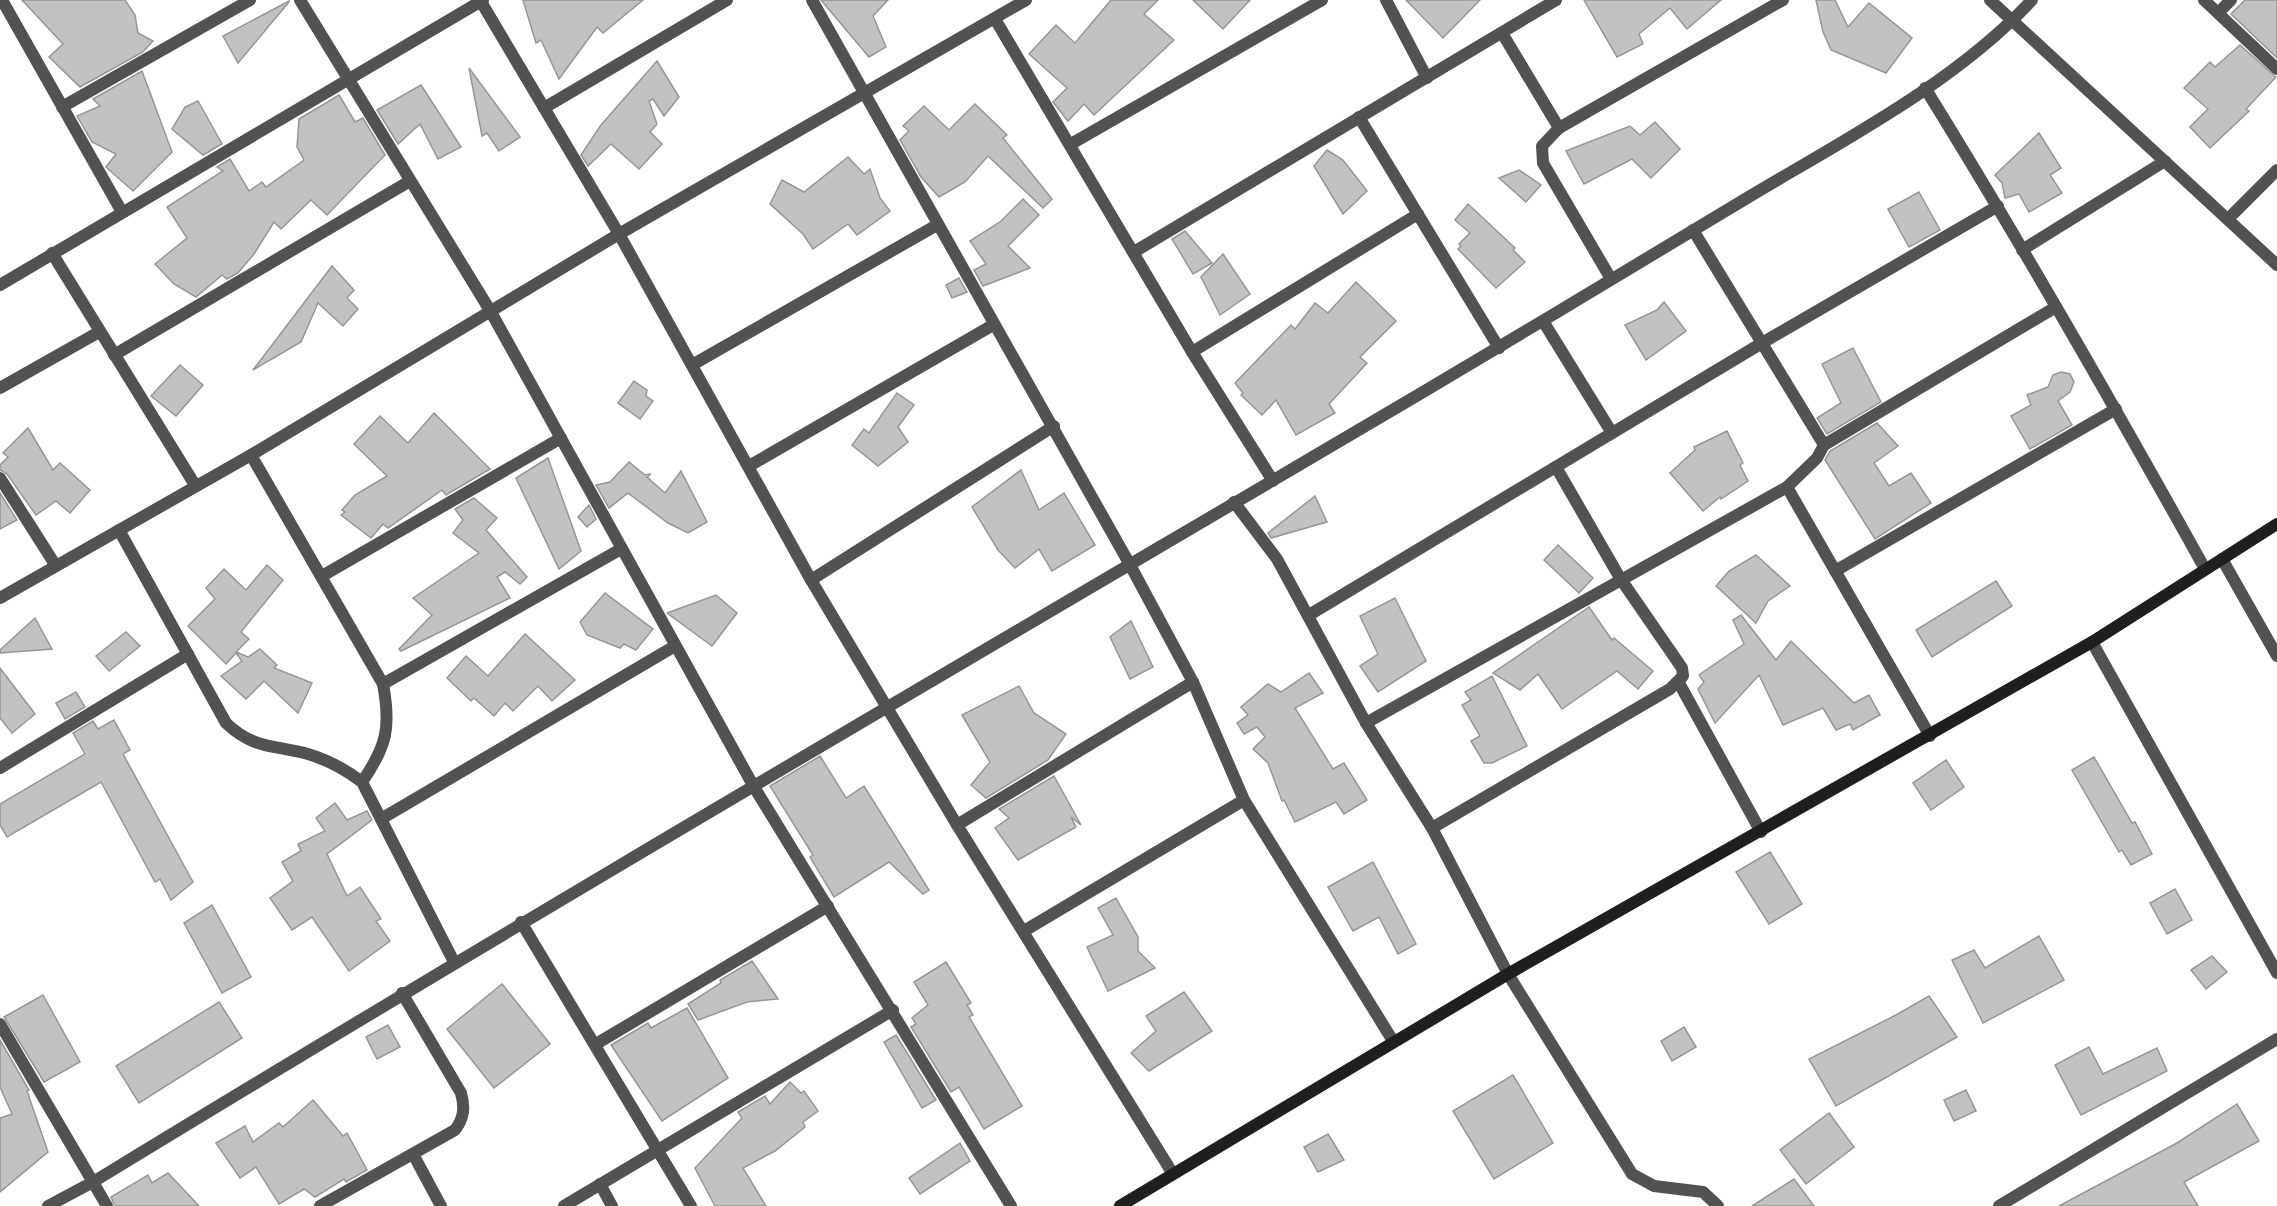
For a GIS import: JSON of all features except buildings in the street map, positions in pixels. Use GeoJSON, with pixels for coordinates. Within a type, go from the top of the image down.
{"type":"FeatureCollection","features":[{"type":"Feature","properties":{"kind":"street"},"geometry":{"type":"LineString","coordinates":[[2,0],[122,212]]}},
{"type":"Feature","properties":{"kind":"street"},"geometry":{"type":"LineString","coordinates":[[62,107],[250,0]]}},
{"type":"Feature","properties":{"kind":"street"},"geometry":{"type":"LineString","coordinates":[[300,0],[491,312],[754,787],[893,1010],[1011,1206]]}},
{"type":"Feature","properties":{"kind":"street"},"geometry":{"type":"LineString","coordinates":[[0,285],[481,0],[619,234],[811,580],[957,825],[1173,1174]]}},
{"type":"Feature","properties":{"kind":"street"},"geometry":{"type":"LineString","coordinates":[[544,108],[727,0]]}},
{"type":"Feature","properties":{"kind":"street"},"geometry":{"type":"LineString","coordinates":[[812,0],[993,325],[1054,426],[1129,563],[1193,682],[1244,800],[1393,1041]]}},
{"type":"Feature","properties":{"kind":"street"},"geometry":{"type":"LineString","coordinates":[[0,598],[251,455],[619,234],[1026,0]]}},
{"type":"Feature","properties":{"kind":"street"},"geometry":{"type":"LineString","coordinates":[[1071,144],[1322,0]]}},
{"type":"Feature","properties":{"kind":"street"},"geometry":{"type":"LineString","coordinates":[[1386,0],[1427,78]]}},
{"type":"Feature","properties":{"kind":"street"},"geometry":{"type":"LineString","coordinates":[[1134,252],[1502,33],[1537,5],[1556,0]]}},
{"type":"Feature","properties":{"kind":"street"},"geometry":{"type":"LineString","coordinates":[[1611,279],[1543,163],[1542,146],[1559,128],[1782,0]]}},
{"type":"Feature","properties":{"kind":"street"},"geometry":{"type":"LineString","coordinates":[[1990,0],[2277,264]]}},
{"type":"Feature","properties":{"kind":"street"},"geometry":{"type":"LineString","coordinates":[[48,1206],[93,1182],[521,922],[754,787],[1129,563],[1499,348],[1925,88],[2013,21],[2032,0]]}},
{"type":"Feature","properties":{"kind":"street"},"geometry":{"type":"LineString","coordinates":[[2204,0],[2277,69]]}},
{"type":"Feature","properties":{"kind":"street"},"geometry":{"type":"LineString","coordinates":[[2218,14],[2231,0]]}},
{"type":"Feature","properties":{"kind":"street"},"geometry":{"type":"LineString","coordinates":[[995,19],[1192,352],[1273,481]]}},
{"type":"Feature","properties":{"kind":"street"},"geometry":{"type":"LineString","coordinates":[[1502,33],[1559,128]]}},
{"type":"Feature","properties":{"kind":"street"},"geometry":{"type":"LineString","coordinates":[[1925,88],[1998,206],[2116,409],[2205,570]]}},
{"type":"Feature","properties":{"kind":"street"},"geometry":{"type":"LineString","coordinates":[[1359,117],[1499,348]]}},
{"type":"Feature","properties":{"kind":"street"},"geometry":{"type":"LineString","coordinates":[[2022,250],[2165,161]]}},
{"type":"Feature","properties":{"kind":"street"},"geometry":{"type":"LineString","coordinates":[[2228,219],[2277,170]]}},
{"type":"Feature","properties":{"kind":"street"},"geometry":{"type":"LineString","coordinates":[[114,355],[410,181]]}},
{"type":"Feature","properties":{"kind":"street"},"geometry":{"type":"LineString","coordinates":[[1309,615],[1761,343],[1998,206]]}},
{"type":"Feature","properties":{"kind":"street"},"geometry":{"type":"LineString","coordinates":[[1192,352],[1418,214]]}},
{"type":"Feature","properties":{"kind":"street"},"geometry":{"type":"LineString","coordinates":[[692,365],[937,225]]}},
{"type":"Feature","properties":{"kind":"street"},"geometry":{"type":"LineString","coordinates":[[1693,230],[1824,445]]}},
{"type":"Feature","properties":{"kind":"street"},"geometry":{"type":"LineString","coordinates":[[52,253],[195,485]]}},
{"type":"Feature","properties":{"kind":"street"},"geometry":{"type":"LineString","coordinates":[[1366,723],[1620,578],[1787,487],[1817,458],[1824,445],[2056,307]]}},
{"type":"Feature","properties":{"kind":"street"},"geometry":{"type":"LineString","coordinates":[[1543,321],[1612,433]]}},
{"type":"Feature","properties":{"kind":"street"},"geometry":{"type":"LineString","coordinates":[[749,466],[993,325]]}},
{"type":"Feature","properties":{"kind":"street"},"geometry":{"type":"LineString","coordinates":[[0,388],[99,332]]}},
{"type":"Feature","properties":{"kind":"street"},"geometry":{"type":"LineString","coordinates":[[1835,571],[2116,409]]}},
{"type":"Feature","properties":{"kind":"street"},"geometry":{"type":"LineString","coordinates":[[811,580],[1054,426]]}},
{"type":"Feature","properties":{"kind":"street"},"geometry":{"type":"LineString","coordinates":[[322,576],[561,438]]}},
{"type":"Feature","properties":{"kind":"street"},"geometry":{"type":"LineString","coordinates":[[251,455],[383,684],[388,714],[385,740],[380,755],[362,782]]}},
{"type":"Feature","properties":{"kind":"street"},"geometry":{"type":"LineString","coordinates":[[1432,828],[1678,683],[1683,676],[1682,668],[1620,578],[1556,467]]}},
{"type":"Feature","properties":{"kind":"street"},"geometry":{"type":"LineString","coordinates":[[0,478],[56,566]]}},
{"type":"Feature","properties":{"kind":"street"},"geometry":{"type":"LineString","coordinates":[[1787,487],[1930,736]]}},
{"type":"Feature","properties":{"kind":"street"},"geometry":{"type":"LineString","coordinates":[[1234,502],[1277,559],[1366,723],[1432,828],[1508,974],[1632,1174],[1654,1186],[1703,1192],[1718,1206]]}},
{"type":"Feature","properties":{"kind":"street"},"geometry":{"type":"LineString","coordinates":[[1122,1205],[1508,974],[2092,642],[2277,524]]}},
{"type":"Feature","properties":{"kind":"street"},"geometry":{"type":"LineString","coordinates":[[119,530],[226,723],[240,736],[255,743],[327,761],[344,768],[362,782],[454,962]]}},
{"type":"Feature","properties":{"kind":"street"},"geometry":{"type":"LineString","coordinates":[[383,684],[621,549]]}},
{"type":"Feature","properties":{"kind":"street"},"geometry":{"type":"LineString","coordinates":[[2222,559],[2277,656]]}},
{"type":"Feature","properties":{"kind":"street"},"geometry":{"type":"LineString","coordinates":[[2092,642],[2277,973]]}},
{"type":"Feature","properties":{"kind":"street"},"geometry":{"type":"LineString","coordinates":[[381,819],[675,646]]}},
{"type":"Feature","properties":{"kind":"street"},"geometry":{"type":"LineString","coordinates":[[0,768],[188,654]]}},
{"type":"Feature","properties":{"kind":"street"},"geometry":{"type":"LineString","coordinates":[[957,825],[1193,682]]}},
{"type":"Feature","properties":{"kind":"street"},"geometry":{"type":"LineString","coordinates":[[1678,683],[1761,832]]}},
{"type":"Feature","properties":{"kind":"street"},"geometry":{"type":"LineString","coordinates":[[1024,931],[1244,800]]}},
{"type":"Feature","properties":{"kind":"street"},"geometry":{"type":"LineString","coordinates":[[596,1044],[828,906]]}},
{"type":"Feature","properties":{"kind":"street"},"geometry":{"type":"LineString","coordinates":[[521,922],[691,1206]]}},
{"type":"Feature","properties":{"kind":"street"},"geometry":{"type":"LineString","coordinates":[[321,1206],[455,1130],[463,1115],[465,1105],[461,1093],[402,993]]}},
{"type":"Feature","properties":{"kind":"street"},"geometry":{"type":"LineString","coordinates":[[564,1206],[893,1010]]}},
{"type":"Feature","properties":{"kind":"street"},"geometry":{"type":"LineString","coordinates":[[0,1024],[107,1206]]}},
{"type":"Feature","properties":{"kind":"street"},"geometry":{"type":"LineString","coordinates":[[1999,1206],[2277,1039]]}},
{"type":"Feature","properties":{"kind":"street"},"geometry":{"type":"LineString","coordinates":[[413,1154],[441,1206]]}},
{"type":"Feature","properties":{"kind":"street"},"geometry":{"type":"LineString","coordinates":[[600,1184],[612,1206]]}}]}
